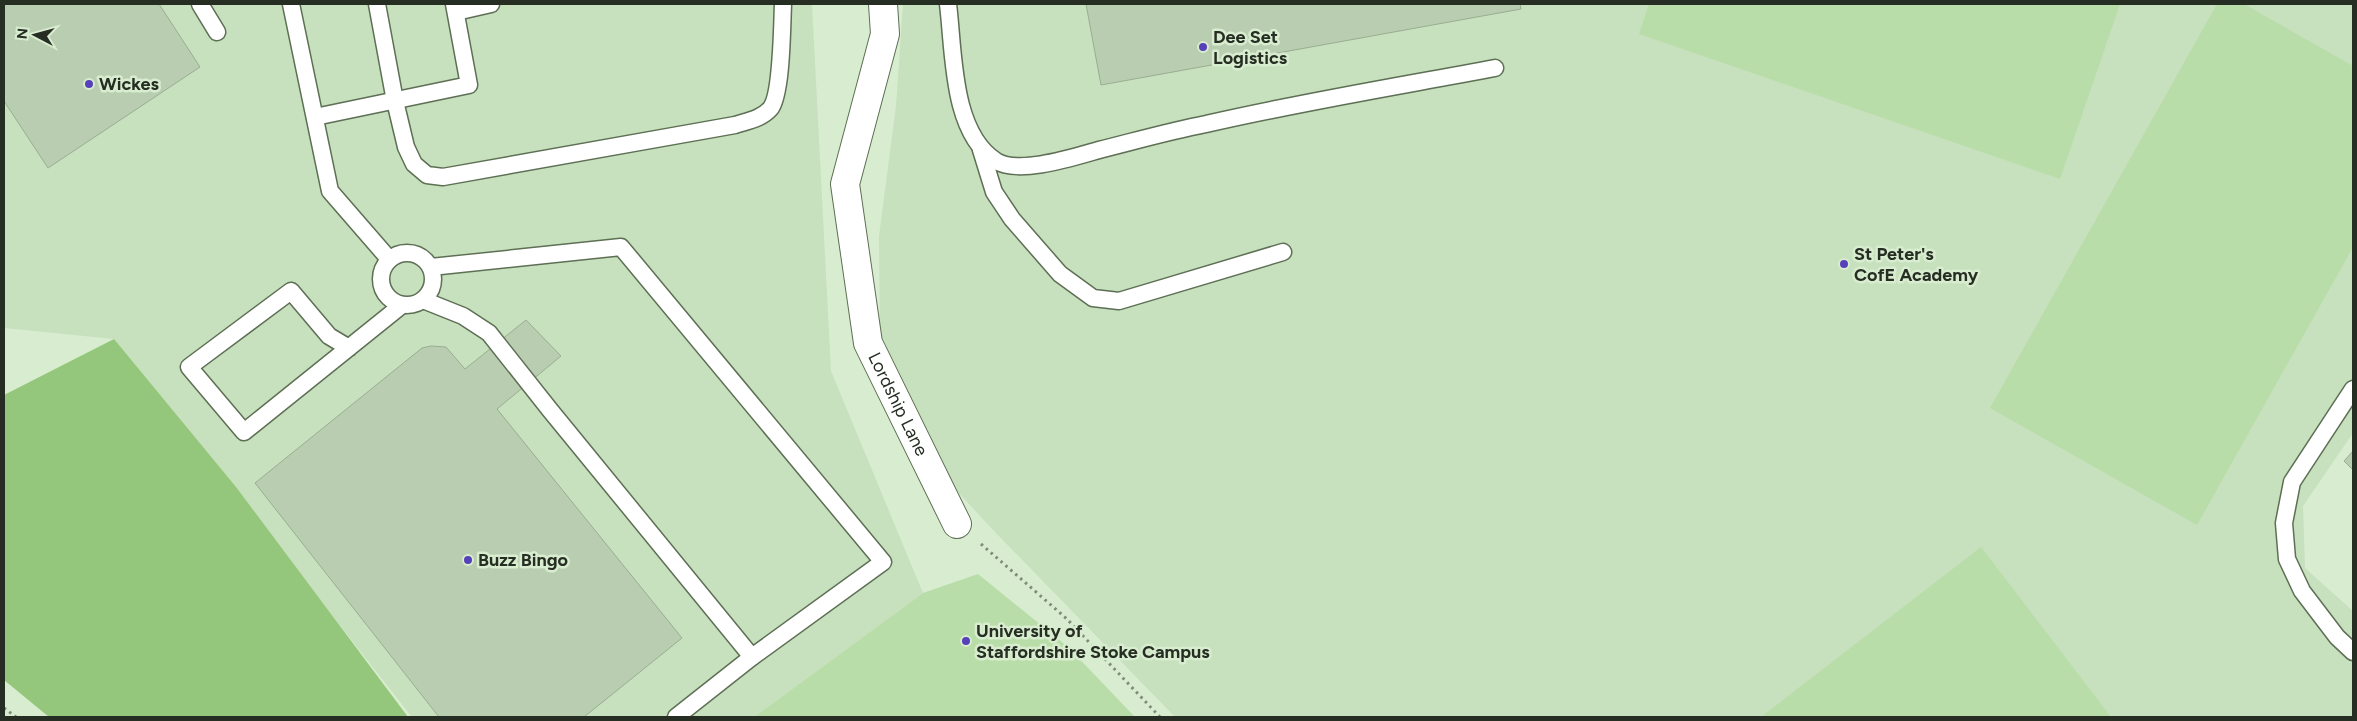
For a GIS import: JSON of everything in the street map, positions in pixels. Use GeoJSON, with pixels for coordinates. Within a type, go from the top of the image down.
{"type":"FeatureCollection","features":[{"type":"Feature","properties":{"kind":"street","name":"Lordship Lane"},"geometry":{"type":"LineString","coordinates":[[883,4],[885,34],[845,184],[868,343],[957,524]]}},
{"type":"Feature","properties":{"kind":"lane"},"geometry":{"type":"LineString","coordinates":[[200,4],[217,32]]}},
{"type":"Feature","properties":{"kind":"lane"},"geometry":{"type":"LineString","coordinates":[[291,4],[330,191],[389,259]]}},
{"type":"Feature","properties":{"kind":"lane"},"geometry":{"type":"LineString","coordinates":[[377,4],[395,101],[406,147],[414,164],[427,175],[444,176],[735,125],[758,118],[772,108],[777,91],[783,4]]}},
{"type":"Feature","properties":{"kind":"lane"},"geometry":{"type":"LineString","coordinates":[[315,117],[469,85],[455,8],[491,4]]}},
{"type":"Feature","properties":{"kind":"lane"},"geometry":{"type":"LineString","coordinates":[[948,4],[956,81],[966,123],[982,150],[994,192],[1012,219],[1060,274],[1093,298],[1119,301],[1283,252]]}},
{"type":"Feature","properties":{"kind":"lane"},"geometry":{"type":"LineString","coordinates":[[982,150],[998,162],[1020,167],[1063,159],[1205,124],[1495,68]]}},
{"type":"Feature","properties":{"kind":"lane"},"geometry":{"type":"LineString","coordinates":[[431,267],[622,247],[883,562],[752,657],[676,717]]}},
{"type":"Feature","properties":{"kind":"lane"},"geometry":{"type":"LineString","coordinates":[[410,252],[425,259],[431,267],[434,276],[432,287],[422,300],[411,305],[402,305],[391,300],[385,293],[381,281],[381,272],[389,259],[401,253],[410,252]]}},
{"type":"Feature","properties":{"kind":"lane"},"geometry":{"type":"LineString","coordinates":[[350,348],[329,336],[291,291],[189,367],[244,432],[350,348],[402,305]]}},
{"type":"Feature","properties":{"kind":"lane"},"geometry":{"type":"LineString","coordinates":[[422,300],[463,316],[489,332],[550,410],[752,657]]}},
{"type":"Feature","properties":{"kind":"lane"},"geometry":{"type":"LineString","coordinates":[[2353,389],[2292,482],[2284,523],[2287,559],[2302,591],[2353,652]]}},
{"type":"Feature","properties":{"kind":"path"},"geometry":{"type":"LineString","coordinates":[[957,524],[1067,618],[1160,717]]}},
{"type":"Feature","properties":{"kind":"path"},"geometry":{"type":"LineString","coordinates":[[4,708],[16,717]]}},
{"type":"Feature","properties":{"kind":"shaded area"},"geometry":{"type":"Polygon","coordinates":[[[4,4],[812,4],[831,371],[923,593],[754,717],[412,717],[114,339],[4,328],[4,4]]]}},
{"type":"Feature","properties":{"kind":"shaded area","name":"St Peter's CofE Academy"},"geometry":{"type":"Polygon","coordinates":[[[903,4],[2353,4],[2353,433],[2303,506],[2305,568],[2353,611],[2353,717],[1175,717],[943,476],[880,341],[879,236],[896,106],[903,4]]]}},
{"type":"Feature","properties":{"kind":"shaded area"},"geometry":{"type":"Polygon","coordinates":[[[1649,4],[2120,4],[2060,179],[1639,34],[1649,4]]]}},
{"type":"Feature","properties":{"kind":"shaded area"},"geometry":{"type":"Polygon","coordinates":[[[2217,4],[2244,4],[2353,66],[2353,247],[2197,525],[1990,408],[2217,4]]]}},
{"type":"Feature","properties":{"kind":"shaded area"},"geometry":{"type":"Polygon","coordinates":[[[1981,547],[2111,717],[1761,717],[1981,547]]]}},
{"type":"Feature","properties":{"kind":"shaded area","name":"University of Staffordshire Stoke Campus"},"geometry":{"type":"Polygon","coordinates":[[[978,574],[1068,647],[1135,717],[754,717],[923,593],[978,574]]]}},
{"type":"Feature","properties":{"kind":"green space"},"geometry":{"type":"Polygon","coordinates":[[[114,339],[236,487],[408,717],[49,717],[4,680],[4,395],[114,339]]]}},
{"type":"Feature","properties":{"kind":"building","name":"Wickes"},"geometry":{"type":"Polygon","coordinates":[[[4,4],[159,4],[200,67],[48,168],[4,101],[4,4]]]}},
{"type":"Feature","properties":{"kind":"building","name":"Dee Set Logistics"},"geometry":{"type":"Polygon","coordinates":[[[1086,4],[1520,4],[1521,9],[1101,85],[1086,4]]]}},
{"type":"Feature","properties":{"kind":"building","name":"Buzz Bingo"},"geometry":{"type":"Polygon","coordinates":[[[526,320],[561,356],[497,409],[682,638],[584,717],[439,717],[255,483],[422,348],[431,346],[446,347],[465,369],[526,320]]]}},
{"type":"Feature","properties":{"kind":"building"},"geometry":{"type":"Polygon","coordinates":[[[2353,451],[2353,470],[2344,461],[2353,451]]]}},
{"type":"Feature","properties":{"kind":"place","name":"Dee Set Logistics"},"geometry":{"type":"Point","coordinates":[1203,47]}},
{"type":"Feature","properties":{"kind":"place","name":"Wickes"},"geometry":{"type":"Point","coordinates":[89,84]}},
{"type":"Feature","properties":{"kind":"place","name":"St Peter's CofE Academy"},"geometry":{"type":"Point","coordinates":[1844,264]}},
{"type":"Feature","properties":{"kind":"place","name":"Buzz Bingo"},"geometry":{"type":"Point","coordinates":[468,560]}},
{"type":"Feature","properties":{"kind":"place","name":"University of Staffordshire Stoke Campus"},"geometry":{"type":"Point","coordinates":[966,641]}}]}
